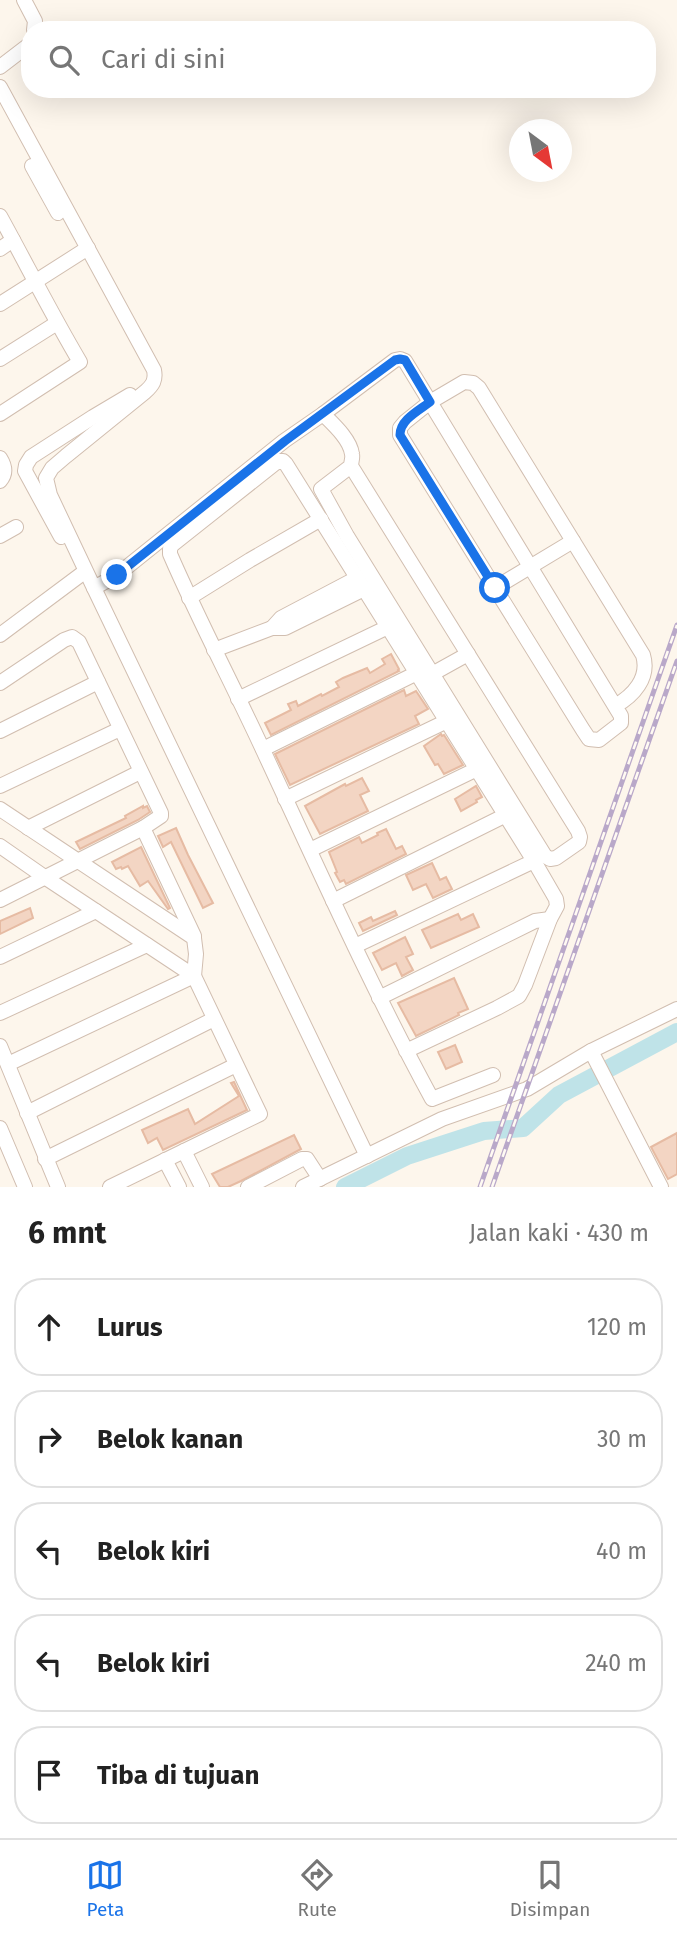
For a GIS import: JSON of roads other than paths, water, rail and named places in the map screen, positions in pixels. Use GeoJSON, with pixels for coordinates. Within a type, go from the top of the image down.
{"type":"FeatureCollection","features":[{"type":"Feature","properties":{"kind":"street"},"geometry":{"type":"LineString","coordinates":[[24,0],[35,21]]}},
{"type":"Feature","properties":{"kind":"street"},"geometry":{"type":"LineString","coordinates":[[34,0],[41,21]]}},
{"type":"Feature","properties":{"kind":"street"},"geometry":{"type":"LineString","coordinates":[[0,58],[21,43]]}},
{"type":"Feature","properties":{"kind":"street"},"geometry":{"type":"LineString","coordinates":[[0,67],[21,51]]}},
{"type":"Feature","properties":{"kind":"street"},"geometry":{"type":"LineString","coordinates":[[0,87],[146,373],[147,380],[141,389],[32,457],[26,465],[25,471],[59,534],[89,580]]}},
{"type":"Feature","properties":{"kind":"street"},"geometry":{"type":"LineString","coordinates":[[0,106],[155,375],[152,386],[52,468],[46,478],[46,484],[89,580],[367,1156]]}},
{"type":"Feature","properties":{"kind":"street"},"geometry":{"type":"LineString","coordinates":[[0,216],[80,362],[0,414]]}},
{"type":"Feature","properties":{"kind":"street"},"geometry":{"type":"LineString","coordinates":[[0,249],[13,240]]}},
{"type":"Feature","properties":{"kind":"street"},"geometry":{"type":"LineString","coordinates":[[0,304],[84,250]]}},
{"type":"Feature","properties":{"kind":"street"},"geometry":{"type":"LineString","coordinates":[[0,359],[57,323]]}},
{"type":"Feature","properties":{"kind":"street"},"geometry":{"type":"LineString","coordinates":[[0,635],[89,580],[117,575],[285,441],[400,359],[405,360],[430,402],[530,567],[621,716],[621,723],[599,740],[589,740],[400,435],[400,428],[405,422],[430,402],[464,382],[473,383],[480,388],[645,660],[637,689],[629,698],[615,706]]}},
{"type":"Feature","properties":{"kind":"street"},"geometry":{"type":"LineString","coordinates":[[323,414],[345,439],[352,454],[351,466],[578,831],[579,842],[556,858],[545,856],[425,674],[321,489],[351,466]]}},
{"type":"Feature","properties":{"kind":"street"},"geometry":{"type":"LineString","coordinates":[[0,458],[5,469],[0,481]]}},
{"type":"Feature","properties":{"kind":"street"},"geometry":{"type":"LineString","coordinates":[[406,1051],[519,996],[557,906],[556,899],[447,721],[425,674],[388,627],[286,464],[278,461],[170,549],[170,554],[379,998],[406,1051],[437,1110]]}},
{"type":"Feature","properties":{"kind":"street"},"geometry":{"type":"LineString","coordinates":[[189,598],[318,514]]}},
{"type":"Feature","properties":{"kind":"street"},"geometry":{"type":"LineString","coordinates":[[0,536],[16,527]]}},
{"type":"Feature","properties":{"kind":"street"},"geometry":{"type":"LineString","coordinates":[[495,588],[573,541]]}},
{"type":"Feature","properties":{"kind":"street"},"geometry":{"type":"LineString","coordinates":[[214,650],[272,628],[285,628],[361,583]]}},
{"type":"Feature","properties":{"kind":"street"},"geometry":{"type":"LineString","coordinates":[[238,699],[388,627]]}},
{"type":"Feature","properties":{"kind":"street"},"geometry":{"type":"LineString","coordinates":[[0,682],[64,640],[72,637],[79,642],[161,816],[143,828],[0,900]]}},
{"type":"Feature","properties":{"kind":"street"},"geometry":{"type":"LineString","coordinates":[[262,749],[468,654]]}},
{"type":"Feature","properties":{"kind":"street"},"geometry":{"type":"LineString","coordinates":[[0,731],[98,681]]}},
{"type":"Feature","properties":{"kind":"street"},"geometry":{"type":"LineString","coordinates":[[285,799],[447,721]]}},
{"type":"Feature","properties":{"kind":"street"},"geometry":{"type":"LineString","coordinates":[[0,786],[120,729]]}},
{"type":"Feature","properties":{"kind":"street"},"geometry":{"type":"LineString","coordinates":[[310,850],[477,769]]}},
{"type":"Feature","properties":{"kind":"street"},"geometry":{"type":"LineString","coordinates":[[28,828],[140,772]]}},
{"type":"Feature","properties":{"kind":"street"},"geometry":{"type":"LineString","coordinates":[[0,809],[194,938]]}},
{"type":"Feature","properties":{"kind":"street"},"geometry":{"type":"LineString","coordinates":[[334,901],[506,815]]}},
{"type":"Feature","properties":{"kind":"street"},"geometry":{"type":"LineString","coordinates":[[110,1187],[260,1114],[194,976],[194,938],[143,828]]}},
{"type":"Feature","properties":{"kind":"street"},"geometry":{"type":"LineString","coordinates":[[0,846],[194,976]]}},
{"type":"Feature","properties":{"kind":"street"},"geometry":{"type":"LineString","coordinates":[[355,946],[534,861]]}},
{"type":"Feature","properties":{"kind":"street"},"geometry":{"type":"LineString","coordinates":[[0,957],[96,911]]}},
{"type":"Feature","properties":{"kind":"street"},"geometry":{"type":"LineString","coordinates":[[379,998],[535,921],[550,919]]}},
{"type":"Feature","properties":{"kind":"street"},"geometry":{"type":"LineString","coordinates":[[0,1013],[147,945]]}},
{"type":"Feature","properties":{"kind":"street"},"geometry":{"type":"LineString","coordinates":[[8,1064],[194,976]]}},
{"type":"Feature","properties":{"kind":"street"},"geometry":{"type":"LineString","coordinates":[[437,1110],[527,1089],[677,1009]]}},
{"type":"Feature","properties":{"kind":"street"},"geometry":{"type":"LineString","coordinates":[[27,1112],[214,1019]]}},
{"type":"Feature","properties":{"kind":"street"},"geometry":{"type":"LineString","coordinates":[[0,1046],[58,1187]]}},
{"type":"Feature","properties":{"kind":"street"},"geometry":{"type":"LineString","coordinates":[[593,1055],[661,1187]]}},
{"type":"Feature","properties":{"kind":"street"},"geometry":{"type":"LineString","coordinates":[[46,1159],[236,1065]]}},
{"type":"Feature","properties":{"kind":"street"},"geometry":{"type":"LineString","coordinates":[[303,1187],[317,1174],[367,1156],[494,1075]]}},
{"type":"Feature","properties":{"kind":"street"},"geometry":{"type":"LineString","coordinates":[[0,1128],[25,1187]]}},
{"type":"Feature","properties":{"kind":"street"},"geometry":{"type":"LineString","coordinates":[[184,1151],[202,1187]]}},
{"type":"Feature","properties":{"kind":"street"},"geometry":{"type":"LineString","coordinates":[[248,1187],[302,1159],[307,1159],[317,1174]]}},
{"type":"Feature","properties":{"kind":"street"},"geometry":{"type":"LineString","coordinates":[[165,1160],[179,1187]]}},
{"type":"Feature","properties":{"kind":"waterway"},"geometry":{"type":"LineString","coordinates":[[345,1187],[407,1156],[484,1131],[523,1128],[559,1095],[677,1032]]}},
{"type":"Feature","properties":{"kind":"railway"},"geometry":{"type":"LineString","coordinates":[[480,1187],[677,625]]}},
{"type":"Feature","properties":{"kind":"railway"},"geometry":{"type":"LineString","coordinates":[[492,1187],[677,661]]}}]}
